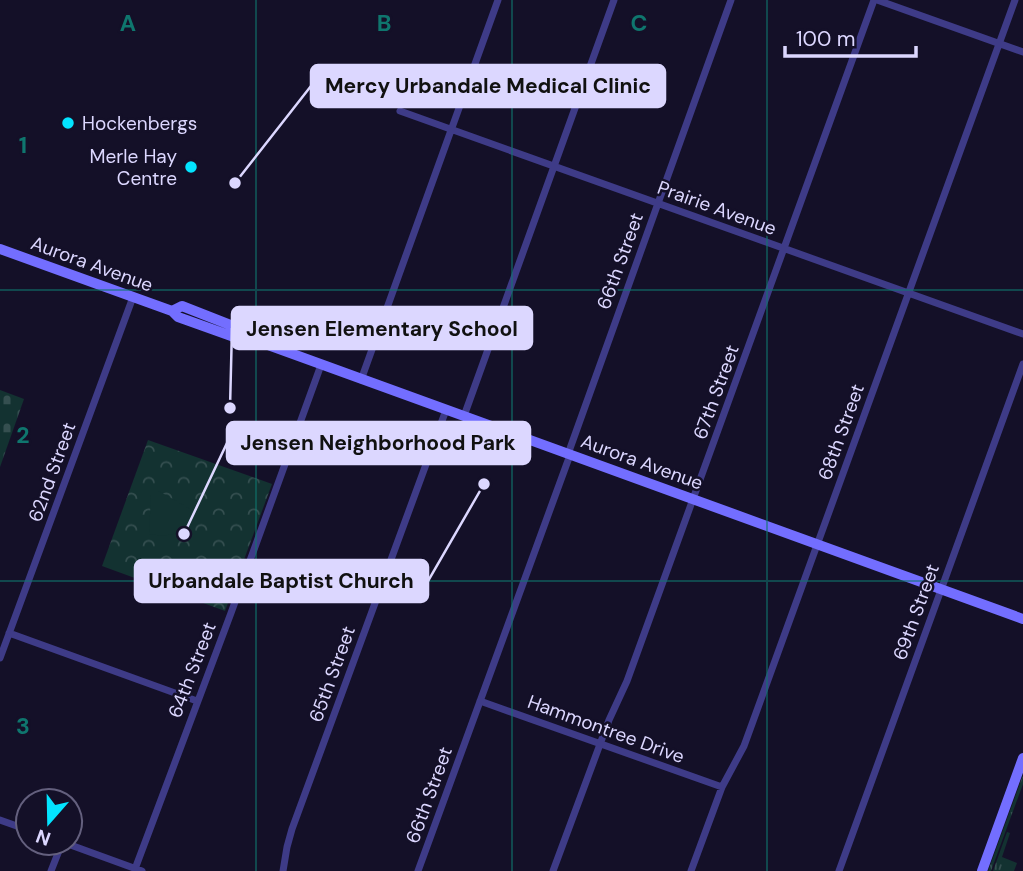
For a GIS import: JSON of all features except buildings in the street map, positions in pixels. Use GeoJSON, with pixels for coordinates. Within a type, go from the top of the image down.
{"type":"FeatureCollection","features":[{"type":"Feature","properties":{"kind":"street"},"geometry":{"type":"LineString","coordinates":[[361,380],[498,0]]}},
{"type":"Feature","properties":{"kind":"street"},"geometry":{"type":"LineString","coordinates":[[464,416],[614,0]]}},
{"type":"Feature","properties":{"kind":"street","name":"66th Street"},"geometry":{"type":"LineString","coordinates":[[418,871],[731,0]]}},
{"type":"Feature","properties":{"kind":"street"},"geometry":{"type":"LineString","coordinates":[[876,0],[1023,52]]}},
{"type":"Feature","properties":{"kind":"street","name":"67th Street"},"geometry":{"type":"LineString","coordinates":[[553,871],[609,720],[627,681],[876,0]]}},
{"type":"Feature","properties":{"kind":"street","name":"68th Street"},"geometry":{"type":"LineString","coordinates":[[691,871],[722,787],[744,746],[1015,0]]}},
{"type":"Feature","properties":{"kind":"street","name":"Prairie Avenue"},"geometry":{"type":"LineString","coordinates":[[400,111],[1023,334]]}},
{"type":"Feature","properties":{"kind":"street","name":"Aurora Avenue"},"geometry":{"type":"LineString","coordinates":[[0,249],[172,311],[182,306],[237,328],[248,338],[1023,619]]}},
{"type":"Feature","properties":{"kind":"street","name":"62nd Street"},"geometry":{"type":"LineString","coordinates":[[0,658],[133,297]]}},
{"type":"Feature","properties":{"kind":"street","name":"69th Street"},"geometry":{"type":"LineString","coordinates":[[839,871],[1023,364]]}},
{"type":"Feature","properties":{"kind":"street","name":"64th Street"},"geometry":{"type":"LineString","coordinates":[[139,870],[197,701],[321,365]]}},
{"type":"Feature","properties":{"kind":"street","name":"65th Street"},"geometry":{"type":"LineString","coordinates":[[283,871],[292,829],[446,410]]}},
{"type":"Feature","properties":{"kind":"street"},"geometry":{"type":"LineString","coordinates":[[9,633],[197,701]]}},
{"type":"Feature","properties":{"kind":"street","name":"Hammontree Drive"},"geometry":{"type":"LineString","coordinates":[[480,701],[722,787]]}},
{"type":"Feature","properties":{"kind":"street"},"geometry":{"type":"LineString","coordinates":[[982,871],[1023,758]]}},
{"type":"Feature","properties":{"kind":"street"},"geometry":{"type":"LineString","coordinates":[[84,850],[139,870]]}},
{"type":"Feature","properties":{"kind":"green space"},"geometry":{"type":"Polygon","coordinates":[[[0,390],[24,399],[0,467],[0,390]]]}},
{"type":"Feature","properties":{"kind":"green space"},"geometry":{"type":"Polygon","coordinates":[[[148,440],[272,484],[225,611],[102,566],[148,440]]]}},
{"type":"Feature","properties":{"kind":"green space"},"geometry":{"type":"Polygon","coordinates":[[[157,490],[192,510],[185,524],[176,533],[149,534],[151,495],[157,490]]]}},
{"type":"Feature","properties":{"kind":"green space"},"geometry":{"type":"Polygon","coordinates":[[[1023,775],[1023,784],[991,871],[988,871],[1023,775]]]}},
{"type":"Feature","properties":{"kind":"green space"},"geometry":{"type":"Polygon","coordinates":[[[1007,832],[1010,833],[1002,857],[1017,863],[1014,871],[993,871],[1007,832]]]}},
{"type":"Feature","properties":{"kind":"place","name":"Hockenbergs"},"geometry":{"type":"Point","coordinates":[68,123]}},
{"type":"Feature","properties":{"kind":"place","name":"Merle Hay Centre"},"geometry":{"type":"Point","coordinates":[191,167]}},
{"type":"Feature","properties":{"kind":"place","name":"Mercy Urbandale Medical Clinic"},"geometry":{"type":"Point","coordinates":[235,183]}},
{"type":"Feature","properties":{"kind":"place","name":"Jensen Elementary School"},"geometry":{"type":"Point","coordinates":[230,408]}},
{"type":"Feature","properties":{"kind":"place","name":"Urbandale Baptist Church"},"geometry":{"type":"Point","coordinates":[484,484]}},
{"type":"Feature","properties":{"kind":"place","name":"Jensen Neighborhood Park"},"geometry":{"type":"Point","coordinates":[184,534]}}]}
